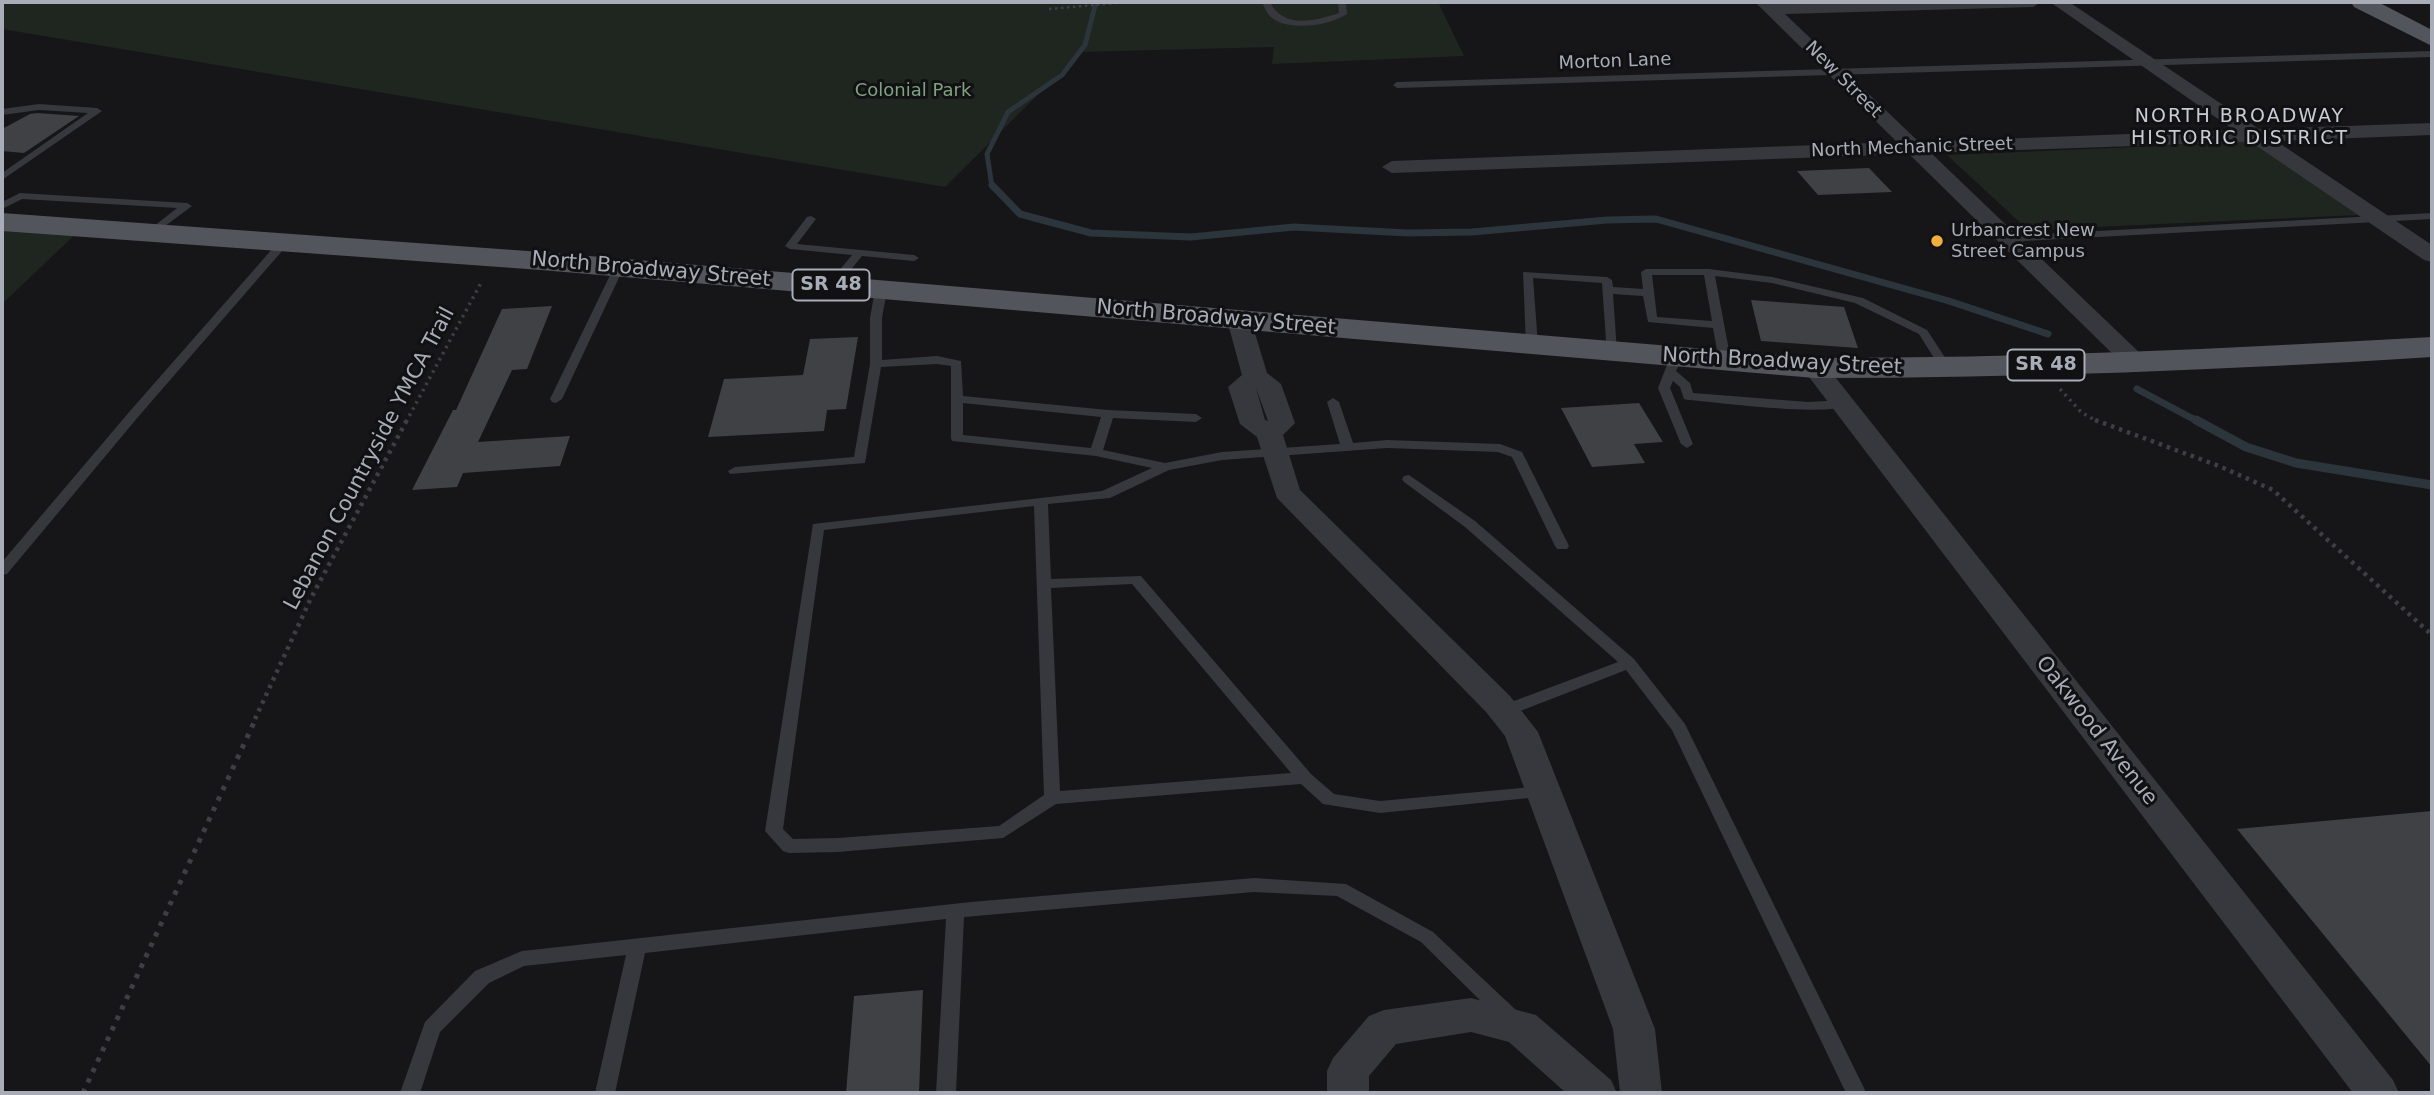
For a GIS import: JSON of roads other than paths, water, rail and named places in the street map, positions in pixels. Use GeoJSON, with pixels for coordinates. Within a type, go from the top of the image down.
{"type":"FeatureCollection","features":[{"type":"Feature","properties":{"kind":"main road"},"geometry":{"type":"LineString","coordinates":[[2362,2],[2432,39]]}},
{"type":"Feature","properties":{"kind":"main road","name":"North Broadway Street"},"geometry":{"type":"LineString","coordinates":[[2,222],[620,267],[1532,345],[1611,352],[1673,365],[1725,361],[1815,368],[1946,368],[2135,362],[2432,347]]}},
{"type":"Feature","properties":{"kind":"street"},"geometry":{"type":"LineString","coordinates":[[1767,5],[2033,2]]}},
{"type":"Feature","properties":{"kind":"street"},"geometry":{"type":"LineString","coordinates":[[2058,2],[2432,255]]}},
{"type":"Feature","properties":{"kind":"street","name":"New Street"},"geometry":{"type":"LineString","coordinates":[[1767,5],[2052,285],[2135,362]]}},
{"type":"Feature","properties":{"kind":"street","name":"North Mechanic Street"},"geometry":{"type":"LineString","coordinates":[[1392,167],[2432,128]]}},
{"type":"Feature","properties":{"kind":"street"},"geometry":{"type":"LineString","coordinates":[[1239,320],[1255,377],[1241,387],[1253,424],[1272,442],[1287,492],[1504,711],[1521,732],[1634,1029],[1641,1093]]}},
{"type":"Feature","properties":{"kind":"street","name":"Oakwood Avenue"},"geometry":{"type":"LineString","coordinates":[[1815,368],[2378,1093]]}},
{"type":"Feature","properties":{"kind":"street"},"geometry":{"type":"LineString","coordinates":[[1348,1093],[1348,1071],[1384,1028],[1471,1015],[1521,1027],[1596,1093]]}},
{"type":"Feature","properties":{"kind":"lane"},"geometry":{"type":"LineString","coordinates":[[1266,2],[1273,14],[1291,23],[1310,23],[1343,14],[1342,2]]}},
{"type":"Feature","properties":{"kind":"lane","name":"Morton Lane"},"geometry":{"type":"LineString","coordinates":[[1397,85],[2432,54]]}},
{"type":"Feature","properties":{"kind":"lane"},"geometry":{"type":"LineString","coordinates":[[2,112],[39,107],[97,111],[2,177]]}},
{"type":"Feature","properties":{"kind":"lane"},"geometry":{"type":"LineString","coordinates":[[2,206],[20,196],[187,206],[153,232]]}},
{"type":"Feature","properties":{"kind":"lane"},"geometry":{"type":"LineString","coordinates":[[2005,239],[2432,216]]}},
{"type":"Feature","properties":{"kind":"lane"},"geometry":{"type":"LineString","coordinates":[[811,219],[790,246],[914,258]]}},
{"type":"Feature","properties":{"kind":"lane"},"geometry":{"type":"LineString","coordinates":[[2,571],[285,241]]}},
{"type":"Feature","properties":{"kind":"lane"},"geometry":{"type":"LineString","coordinates":[[832,286],[859,253]]}},
{"type":"Feature","properties":{"kind":"lane"},"geometry":{"type":"LineString","coordinates":[[556,398],[620,267]]}},
{"type":"Feature","properties":{"kind":"lane"},"geometry":{"type":"LineString","coordinates":[[1718,325],[1652,320],[1646,272],[1709,272],[1772,280],[1859,300],[1923,332],[1946,368]]}},
{"type":"Feature","properties":{"kind":"lane"},"geometry":{"type":"LineString","coordinates":[[1709,272],[1725,361]]}},
{"type":"Feature","properties":{"kind":"lane"},"geometry":{"type":"LineString","coordinates":[[1532,345],[1527,274],[1607,280],[1611,352]]}},
{"type":"Feature","properties":{"kind":"lane"},"geometry":{"type":"LineString","coordinates":[[734,471],[860,460],[876,364],[876,318],[881,290]]}},
{"type":"Feature","properties":{"kind":"lane"},"geometry":{"type":"LineString","coordinates":[[1608,290],[1649,293]]}},
{"type":"Feature","properties":{"kind":"lane"},"geometry":{"type":"LineString","coordinates":[[876,364],[937,360],[957,364],[957,438],[1096,452],[1165,467]]}},
{"type":"Feature","properties":{"kind":"lane"},"geometry":{"type":"LineString","coordinates":[[1673,365],[1686,386],[1688,396],[1808,406],[1843,404]]}},
{"type":"Feature","properties":{"kind":"lane"},"geometry":{"type":"LineString","coordinates":[[1673,365],[1664,388],[1687,444]]}},
{"type":"Feature","properties":{"kind":"lane"},"geometry":{"type":"LineString","coordinates":[[957,399],[1108,414],[1196,418]]}},
{"type":"Feature","properties":{"kind":"lane"},"geometry":{"type":"LineString","coordinates":[[1333,402],[1348,447]]}},
{"type":"Feature","properties":{"kind":"lane"},"geometry":{"type":"LineString","coordinates":[[1096,452],[1108,414]]}},
{"type":"Feature","properties":{"kind":"lane"},"geometry":{"type":"LineString","coordinates":[[1305,778],[1052,798],[1003,832],[838,845],[789,846],[774,831],[818,527],[1105,495],[1165,467],[1222,456],[1272,442],[1348,447],[1387,444],[1500,448],[1517,455],[1562,546]]}},
{"type":"Feature","properties":{"kind":"lane"},"geometry":{"type":"LineString","coordinates":[[1409,479],[1471,524],[1629,663],[1679,727],[1855,1090]]}},
{"type":"Feature","properties":{"kind":"lane"},"geometry":{"type":"LineString","coordinates":[[1041,501],[1052,798]]}},
{"type":"Feature","properties":{"kind":"lane"},"geometry":{"type":"LineString","coordinates":[[1045,584],[1136,579],[1305,778],[1329,800],[1380,807],[1544,792]]}},
{"type":"Feature","properties":{"kind":"lane"},"geometry":{"type":"LineString","coordinates":[[1504,711],[1629,663]]}},
{"type":"Feature","properties":{"kind":"lane"},"geometry":{"type":"LineString","coordinates":[[410,1093],[432,1028],[482,977],[522,959],[955,911],[1254,885],[1339,889],[1427,937],[1521,1027]]}},
{"type":"Feature","properties":{"kind":"lane"},"geometry":{"type":"LineString","coordinates":[[946,1093],[955,911]]}},
{"type":"Feature","properties":{"kind":"lane"},"geometry":{"type":"LineString","coordinates":[[606,1093],[638,947]]}},
{"type":"Feature","properties":{"kind":"waterway"},"geometry":{"type":"LineString","coordinates":[[992,187],[987,154],[1008,112],[1062,75],[1085,45],[1096,2]]}},
{"type":"Feature","properties":{"kind":"waterway"},"geometry":{"type":"LineString","coordinates":[[992,185],[1020,214],[1091,233],[1191,237],[1294,227],[1408,233],[1472,232],[1607,220],[1656,219],[1949,301],[2048,334]]}},
{"type":"Feature","properties":{"kind":"waterway"},"geometry":{"type":"LineString","coordinates":[[2137,389],[2199,422]]}},
{"type":"Feature","properties":{"kind":"waterway"},"geometry":{"type":"LineString","coordinates":[[2196,420],[2246,447],[2296,463],[2432,485]]}},
{"type":"Feature","properties":{"kind":"place","name":"Urbancrest New Street Campus"},"geometry":{"type":"Point","coordinates":[1937,241]}},
{"type":"Feature","properties":{"kind":"district","name":"NORTH BROADWAY HISTORIC DISTRICT"},"geometry":{"type":"Point","coordinates":[2240,128]}},
{"type":"Feature","properties":{"kind":"park label","name":"Colonial Park"},"geometry":{"type":"Point","coordinates":[913,91]}}]}
